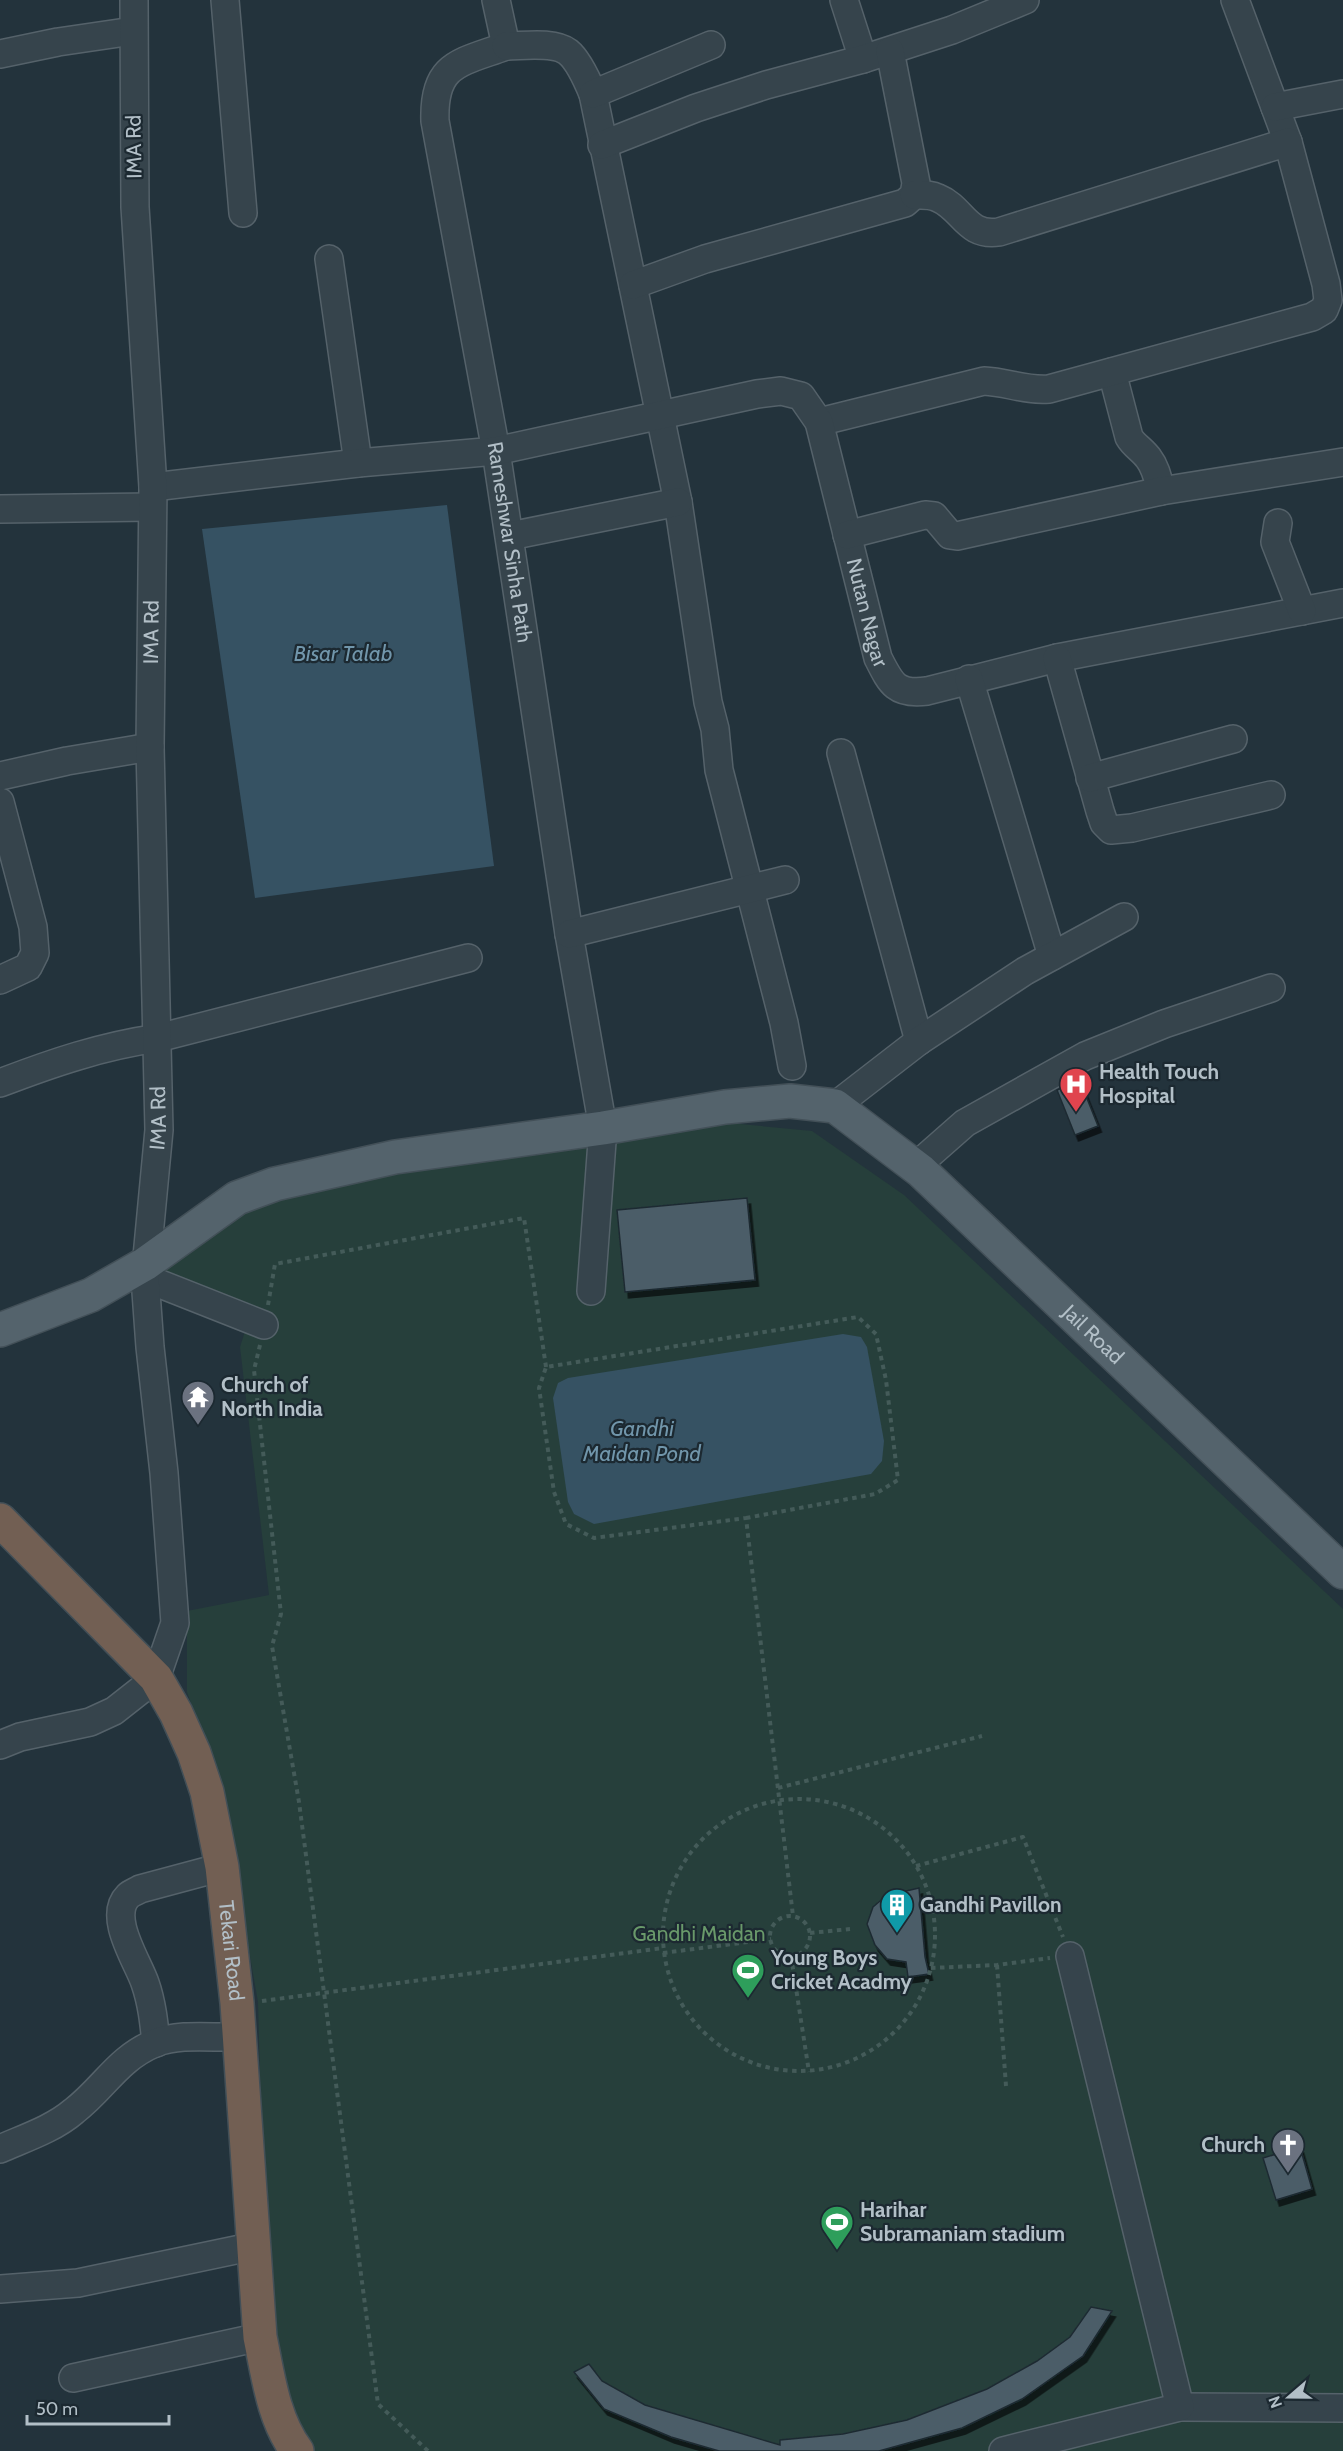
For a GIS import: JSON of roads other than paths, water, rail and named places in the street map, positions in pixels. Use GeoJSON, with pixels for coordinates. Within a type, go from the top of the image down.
{"type":"FeatureCollection","features":[{"type":"Feature","properties":{"kind":"highway","name":"Tekari Road"},"geometry":{"type":"LineString","coordinates":[[0,1520],[156,1678],[176,1713],[194,1753],[207,1792],[222,1867],[237,2003],[260,2337],[269,2384],[280,2417],[297,2451]]}},
{"type":"Feature","properties":{"kind":"main road"},"geometry":{"type":"LineString","coordinates":[[0,1330],[91,1295],[145,1271],[237,1198],[275,1184],[395,1157],[603,1128],[725,1107],[790,1101],[835,1106]]}},
{"type":"Feature","properties":{"kind":"main road","name":"Jail Road"},"geometry":{"type":"LineString","coordinates":[[835,1106],[915,1167],[1343,1572]]}},
{"type":"Feature","properties":{"kind":"street","name":"IMA Rd"},"geometry":{"type":"LineString","coordinates":[[134,0],[135,207],[152,497],[150,747],[159,1130],[145,1271],[175,1623],[156,1678]]}},
{"type":"Feature","properties":{"kind":"street"},"geometry":{"type":"LineString","coordinates":[[225,0],[243,213]]}},
{"type":"Feature","properties":{"kind":"street"},"geometry":{"type":"LineString","coordinates":[[496,0],[506,46],[553,47],[568,52],[587,80],[593,94],[602,145],[662,416],[678,502],[708,702],[715,729],[719,770],[784,1023],[792,1066]]}},
{"type":"Feature","properties":{"kind":"street"},"geometry":{"type":"LineString","coordinates":[[844,0],[863,59]]}},
{"type":"Feature","properties":{"kind":"street"},"geometry":{"type":"LineString","coordinates":[[602,145],[696,108],[890,51],[952,30],[1025,0]]}},
{"type":"Feature","properties":{"kind":"street"},"geometry":{"type":"LineString","coordinates":[[819,422],[984,381],[1040,390],[1312,317],[1324,310],[1328,300],[1326,284],[1288,141],[1234,0]]}},
{"type":"Feature","properties":{"kind":"street"},"geometry":{"type":"LineString","coordinates":[[0,54],[58,42],[133,32]]}},
{"type":"Feature","properties":{"kind":"street"},"geometry":{"type":"LineString","coordinates":[[593,94],[711,45]]}},
{"type":"Feature","properties":{"kind":"street","name":"Rameshwar Sinha Path"},"geometry":{"type":"LineString","coordinates":[[506,46],[456,64],[440,81],[435,99],[435,121],[496,451],[569,934],[603,1128],[591,1290]]}},
{"type":"Feature","properties":{"kind":"street"},"geometry":{"type":"LineString","coordinates":[[633,285],[705,259],[765,241],[905,204],[914,195],[916,183],[890,51]]}},
{"type":"Feature","properties":{"kind":"street"},"geometry":{"type":"LineString","coordinates":[[1275,108],[1343,94]]}},
{"type":"Feature","properties":{"kind":"street"},"geometry":{"type":"LineString","coordinates":[[914,195],[929,195],[941,199],[977,231],[986,234],[999,232],[1288,141]]}},
{"type":"Feature","properties":{"kind":"street"},"geometry":{"type":"LineString","coordinates":[[329,259],[358,463]]}},
{"type":"Feature","properties":{"kind":"street"},"geometry":{"type":"LineString","coordinates":[[1112,372],[1129,437],[1134,446],[1148,457],[1154,467],[1161,491]]}},
{"type":"Feature","properties":{"kind":"street","name":"Nutan Nagar"},"geometry":{"type":"LineString","coordinates":[[0,509],[152,497],[358,463],[496,451],[781,391],[801,396],[819,422],[878,658],[887,677],[897,688],[910,693],[927,691],[1057,658],[1343,603]]}},
{"type":"Feature","properties":{"kind":"street"},"geometry":{"type":"LineString","coordinates":[[847,535],[925,515],[934,516],[945,531],[957,536],[1161,491],[1343,462]]}},
{"type":"Feature","properties":{"kind":"street"},"geometry":{"type":"LineString","coordinates":[[510,536],[678,502]]}},
{"type":"Feature","properties":{"kind":"street"},"geometry":{"type":"LineString","coordinates":[[1278,523],[1275,542],[1302,611]]}},
{"type":"Feature","properties":{"kind":"street"},"geometry":{"type":"LineString","coordinates":[[1057,658],[1100,811],[1104,822],[1111,830],[1132,828],[1271,795]]}},
{"type":"Feature","properties":{"kind":"street"},"geometry":{"type":"LineString","coordinates":[[969,679],[1052,957]]}},
{"type":"Feature","properties":{"kind":"street"},"geometry":{"type":"LineString","coordinates":[[1090,778],[1233,739]]}},
{"type":"Feature","properties":{"kind":"street"},"geometry":{"type":"LineString","coordinates":[[0,776],[66,761],[150,747]]}},
{"type":"Feature","properties":{"kind":"street"},"geometry":{"type":"LineString","coordinates":[[840,753],[919,1041]]}},
{"type":"Feature","properties":{"kind":"street"},"geometry":{"type":"LineString","coordinates":[[0,802],[33,927],[35,953],[28,967],[0,980]]}},
{"type":"Feature","properties":{"kind":"street"},"geometry":{"type":"LineString","coordinates":[[569,934],[785,880]]}},
{"type":"Feature","properties":{"kind":"street"},"geometry":{"type":"LineString","coordinates":[[835,1106],[919,1041],[1025,971],[1124,917]]}},
{"type":"Feature","properties":{"kind":"street"},"geometry":{"type":"LineString","coordinates":[[0,1083],[67,1058],[120,1043],[158,1038],[468,958]]}},
{"type":"Feature","properties":{"kind":"street"},"geometry":{"type":"LineString","coordinates":[[915,1167],[965,1123],[1085,1056],[1164,1024],[1271,988]]}},
{"type":"Feature","properties":{"kind":"street"},"geometry":{"type":"LineString","coordinates":[[145,1271],[264,1325]]}},
{"type":"Feature","properties":{"kind":"street"},"geometry":{"type":"LineString","coordinates":[[0,1745],[20,1737],[90,1722],[114,1711],[156,1678]]}},
{"type":"Feature","properties":{"kind":"street"},"geometry":{"type":"LineString","coordinates":[[156,2043],[152,2005],[121,1923],[122,1907],[128,1896],[140,1889],[222,1867]]}},
{"type":"Feature","properties":{"kind":"street"},"geometry":{"type":"LineString","coordinates":[[1070,1956],[1180,2407]]}},
{"type":"Feature","properties":{"kind":"street"},"geometry":{"type":"LineString","coordinates":[[0,2149],[65,2118],[91,2096],[129,2056],[156,2043],[170,2039],[238,2037]]}},
{"type":"Feature","properties":{"kind":"street"},"geometry":{"type":"LineString","coordinates":[[0,2289],[78,2283],[255,2246]]}},
{"type":"Feature","properties":{"kind":"street"},"geometry":{"type":"LineString","coordinates":[[73,2378],[260,2337]]}},
{"type":"Feature","properties":{"kind":"street"},"geometry":{"type":"LineString","coordinates":[[1003,2451],[1180,2407],[1343,2408]]}},
{"type":"Feature","properties":{"kind":"water","name":"Bisar Talab"},"geometry":{"type":"Polygon","coordinates":[[[447,505],[494,866],[255,898],[202,529],[447,505]]]}},
{"type":"Feature","properties":{"kind":"water","name":"Gandhi Maidan Pond"},"geometry":{"type":"Polygon","coordinates":[[[843,1334],[861,1337],[867,1347],[884,1441],[882,1461],[871,1474],[594,1524],[574,1514],[568,1502],[553,1398],[558,1383],[568,1378],[843,1334]]]}},
{"type":"Feature","properties":{"kind":"place","name":"Health Touch Hospital"},"geometry":{"type":"Point","coordinates":[1076,1113]}},
{"type":"Feature","properties":{"kind":"place","name":"Church of North India"},"geometry":{"type":"Point","coordinates":[198,1426]}},
{"type":"Feature","properties":{"kind":"place","name":"Gandhi Pavillon"},"geometry":{"type":"Point","coordinates":[897,1934]}},
{"type":"Feature","properties":{"kind":"place","name":"Young Boys Cricket Acadmy"},"geometry":{"type":"Point","coordinates":[748,1999]}},
{"type":"Feature","properties":{"kind":"place","name":"Church"},"geometry":{"type":"Point","coordinates":[1288,2174]}},
{"type":"Feature","properties":{"kind":"place","name":"Harihar Subramaniam stadium"},"geometry":{"type":"Point","coordinates":[837,2251]}},
{"type":"Feature","properties":{"kind":"park label","name":"Gandhi Maidan"},"geometry":{"type":"Point","coordinates":[699,1934]}}]}
